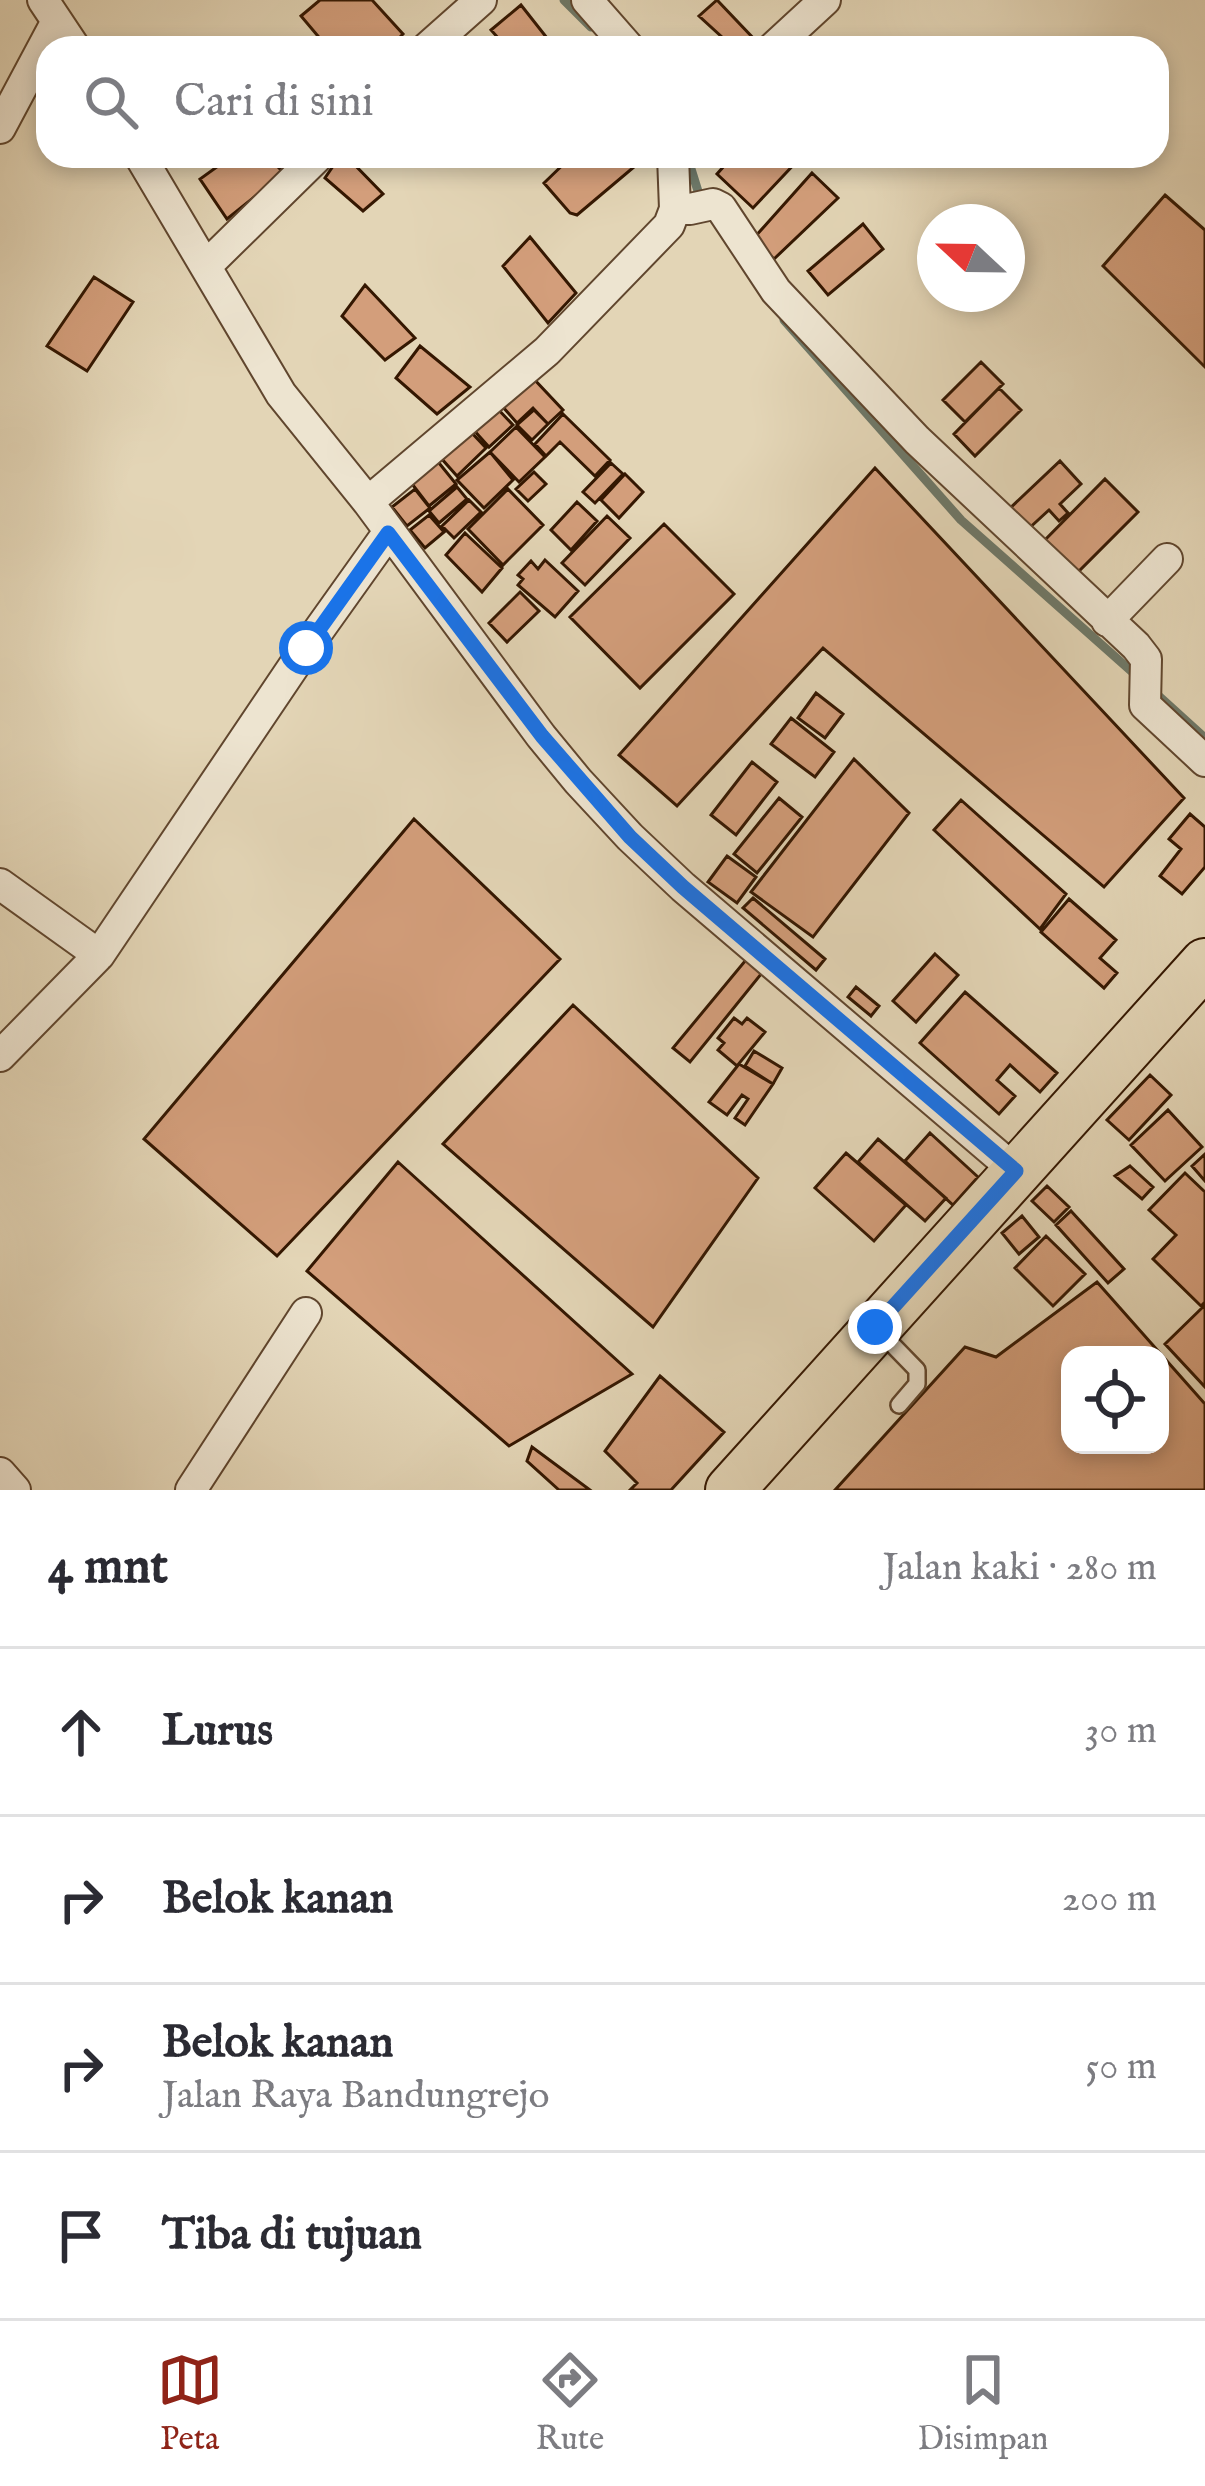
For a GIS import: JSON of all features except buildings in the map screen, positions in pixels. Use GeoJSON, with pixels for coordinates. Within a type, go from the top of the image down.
{"type":"FeatureCollection","features":[{"type":"Feature","properties":{"kind":"main road"},"geometry":{"type":"LineString","coordinates":[[743,1482],[875,1327],[1205,963]]}},
{"type":"Feature","properties":{"kind":"street"},"geometry":{"type":"LineString","coordinates":[[439,36],[481,0]]}},
{"type":"Feature","properties":{"kind":"street"},"geometry":{"type":"LineString","coordinates":[[587,0],[618,36]]}},
{"type":"Feature","properties":{"kind":"street"},"geometry":{"type":"LineString","coordinates":[[786,36],[825,0]]}},
{"type":"Feature","properties":{"kind":"street"},"geometry":{"type":"LineString","coordinates":[[50,10],[67,36]]}},
{"type":"Feature","properties":{"kind":"street"},"geometry":{"type":"LineString","coordinates":[[0,128],[36,43]]}},
{"type":"Feature","properties":{"kind":"street"},"geometry":{"type":"LineString","coordinates":[[147,168],[281,394],[368,502],[542,736],[630,837],[683,887],[1016,1171]]}},
{"type":"Feature","properties":{"kind":"street"},"geometry":{"type":"LineString","coordinates":[[206,266],[305,168]]}},
{"type":"Feature","properties":{"kind":"street"},"geometry":{"type":"LineString","coordinates":[[674,168],[693,207]]}},
{"type":"Feature","properties":{"kind":"street"},"geometry":{"type":"LineString","coordinates":[[368,502],[548,351],[669,225],[693,207],[721,208],[776,291],[917,440],[1136,646],[1146,659],[1144,701],[1205,761]]}},
{"type":"Feature","properties":{"kind":"street"},"geometry":{"type":"LineString","coordinates":[[0,1056],[99,955],[388,533]]}},
{"type":"Feature","properties":{"kind":"street"},"geometry":{"type":"LineString","coordinates":[[1108,621],[1167,560]]}},
{"type":"Feature","properties":{"kind":"street"},"geometry":{"type":"LineString","coordinates":[[0,884],[99,955]]}},
{"type":"Feature","properties":{"kind":"street"},"geometry":{"type":"LineString","coordinates":[[191,1490],[306,1313]]}},
{"type":"Feature","properties":{"kind":"street"},"geometry":{"type":"LineString","coordinates":[[0,1473],[15,1490]]}},
{"type":"Feature","properties":{"kind":"lane"},"geometry":{"type":"LineString","coordinates":[[875,1327],[917,1370],[917,1384],[899,1406]]}},
{"type":"Feature","properties":{"kind":"waterway"},"geometry":{"type":"LineString","coordinates":[[564,0],[591,27]]}},
{"type":"Feature","properties":{"kind":"waterway"},"geometry":{"type":"LineString","coordinates":[[691,168],[702,204]]}},
{"type":"Feature","properties":{"kind":"waterway"},"geometry":{"type":"LineString","coordinates":[[784,320],[961,520],[1139,678]]}},
{"type":"Feature","properties":{"kind":"waterway"},"geometry":{"type":"LineString","coordinates":[[1151,689],[1205,738]]}},
{"type":"Feature","properties":{"kind":"route"},"geometry":{"type":"LineString","coordinates":[[306,648],[388,533],[542,736],[630,837],[1016,1171],[875,1327]]}}]}
